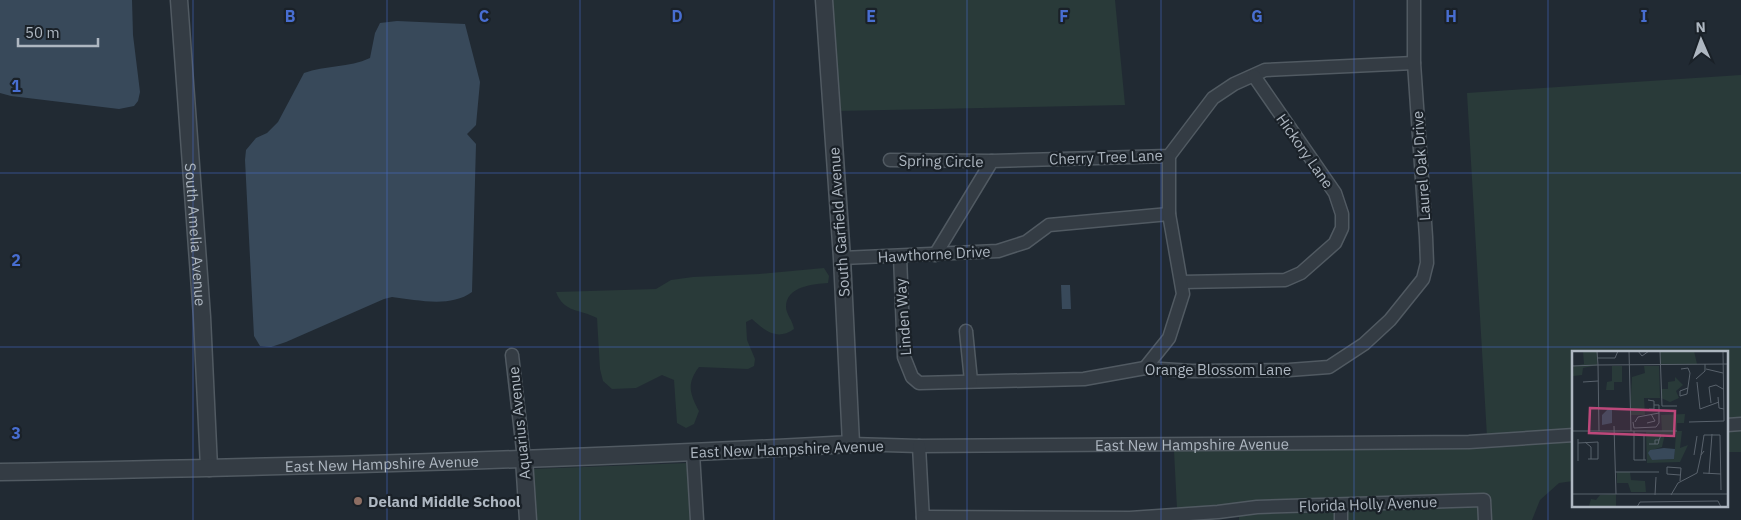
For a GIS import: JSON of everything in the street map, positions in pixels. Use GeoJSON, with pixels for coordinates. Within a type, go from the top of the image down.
{"type":"FeatureCollection","features":[{"type":"Feature","properties":{"kind":"street","name":"South Amelia Avenue"},"geometry":{"type":"LineString","coordinates":[[179,0],[202,317],[209,468]]}},
{"type":"Feature","properties":{"kind":"street","name":"South Garfield Avenue"},"geometry":{"type":"LineString","coordinates":[[824,0],[842,258],[851,444]]}},
{"type":"Feature","properties":{"kind":"street","name":"Laurel Oak Drive"},"geometry":{"type":"LineString","coordinates":[[1390,320],[1423,279],[1427,263],[1414,63],[1414,0]]}},
{"type":"Feature","properties":{"kind":"street","name":"Cherry Tree Lane"},"geometry":{"type":"LineString","coordinates":[[992,161],[1169,156],[1213,98],[1234,84],[1266,70],[1414,63]]}},
{"type":"Feature","properties":{"kind":"street","name":"Hickory Lane"},"geometry":{"type":"LineString","coordinates":[[1182,282],[1285,280],[1301,274],[1334,243],[1342,228],[1342,214],[1335,192],[1254,76]]}},
{"type":"Feature","properties":{"kind":"street"},"geometry":{"type":"LineString","coordinates":[[1145,368],[1169,338],[1183,294],[1169,214],[1169,156]]}},
{"type":"Feature","properties":{"kind":"street","name":"Spring Circle"},"geometry":{"type":"LineString","coordinates":[[890,160],[992,161]]}},
{"type":"Feature","properties":{"kind":"street"},"geometry":{"type":"LineString","coordinates":[[936,255],[992,161]]}},
{"type":"Feature","properties":{"kind":"street","name":"Hawthorne Drive"},"geometry":{"type":"LineString","coordinates":[[842,258],[998,251],[1026,242],[1049,225],[1169,214]]}},
{"type":"Feature","properties":{"kind":"street","name":"Linden Way"},"geometry":{"type":"LineString","coordinates":[[900,256],[904,357],[912,377]]}},
{"type":"Feature","properties":{"kind":"street","name":"Orange Blossom Lane"},"geometry":{"type":"LineString","coordinates":[[912,377],[919,383],[1084,380],[1145,368],[1192,371],[1289,370],[1329,367],[1364,344],[1390,320]]}},
{"type":"Feature","properties":{"kind":"street"},"geometry":{"type":"LineString","coordinates":[[966,331],[971,381]]}},
{"type":"Feature","properties":{"kind":"street","name":"Aquarius Avenue"},"geometry":{"type":"LineString","coordinates":[[512,355],[524,459],[528,520]]}},
{"type":"Feature","properties":{"kind":"street"},"geometry":{"type":"LineString","coordinates":[[1728,425],[1741,424]]}},
{"type":"Feature","properties":{"kind":"street","name":"East New Hampshire Avenue"},"geometry":{"type":"LineString","coordinates":[[0,472],[524,459],[693,453],[851,444],[919,446],[1469,442],[1572,435]]}},
{"type":"Feature","properties":{"kind":"street"},"geometry":{"type":"LineString","coordinates":[[919,446],[923,518]]}},
{"type":"Feature","properties":{"kind":"street"},"geometry":{"type":"LineString","coordinates":[[693,453],[697,520]]}},
{"type":"Feature","properties":{"kind":"street","name":"Florida Holly Avenue"},"geometry":{"type":"LineString","coordinates":[[923,518],[1130,519],[1234,515],[1257,508],[1484,500],[1485,520]]}},
{"type":"Feature","properties":{"kind":"street"},"geometry":{"type":"LineString","coordinates":[[1340,506],[1341,520]]}},
{"type":"Feature","properties":{"kind":"shaded area"},"geometry":{"type":"Polygon","coordinates":[[[829,0],[1115,0],[1125,105],[837,111],[829,0]]]}},
{"type":"Feature","properties":{"kind":"shaded area"},"geometry":{"type":"Polygon","coordinates":[[[1741,75],[1741,452],[1728,452],[1728,351],[1572,351],[1572,481],[1559,483],[1540,500],[1532,520],[1490,520],[1489,494],[1177,509],[1174,451],[1487,437],[1467,93],[1741,75]]]}},
{"type":"Feature","properties":{"kind":"shaded area"},"geometry":{"type":"Polygon","coordinates":[[[824,268],[829,276],[828,283],[816,284],[796,290],[787,300],[786,310],[794,329],[788,333],[777,334],[767,331],[752,319],[746,322],[747,340],[755,359],[754,366],[748,369],[699,367],[692,379],[691,389],[693,399],[699,411],[694,424],[686,428],[677,423],[674,380],[662,375],[636,388],[612,389],[603,381],[600,369],[597,318],[563,304],[556,292],[656,289],[671,280],[693,277],[759,274],[824,268]]]}},
{"type":"Feature","properties":{"kind":"shaded area"},"geometry":{"type":"Polygon","coordinates":[[[688,463],[691,520],[535,520],[532,469],[688,463]]]}},
{"type":"Feature","properties":{"kind":"shaded area"},"geometry":{"type":"Polygon","coordinates":[[[1479,506],[1479,520],[1347,520],[1346,512],[1479,506]]]}},
{"type":"Feature","properties":{"kind":"shaded area"},"geometry":{"type":"Polygon","coordinates":[[[1335,512],[1336,520],[1239,520],[1239,516],[1257,514],[1335,512]]]}},
{"type":"Feature","properties":{"kind":"water"},"geometry":{"type":"Polygon","coordinates":[[[0,0],[132,0],[133,35],[140,92],[138,101],[134,106],[119,109],[11,96],[0,93],[0,0]]]}},
{"type":"Feature","properties":{"kind":"water"},"geometry":{"type":"Polygon","coordinates":[[[397,21],[465,24],[480,82],[476,125],[467,134],[476,144],[472,292],[454,300],[433,302],[392,297],[384,299],[286,342],[271,347],[260,346],[254,336],[246,150],[256,138],[267,133],[278,122],[304,73],[370,58],[375,33],[380,23],[397,21]]]}},
{"type":"Feature","properties":{"kind":"water"},"geometry":{"type":"Polygon","coordinates":[[[1061,285],[1070,285],[1071,309],[1062,309],[1061,285]]]}},
{"type":"Feature","properties":{"kind":"place","name":"Deland Middle School"},"geometry":{"type":"Point","coordinates":[358,501]}}]}
